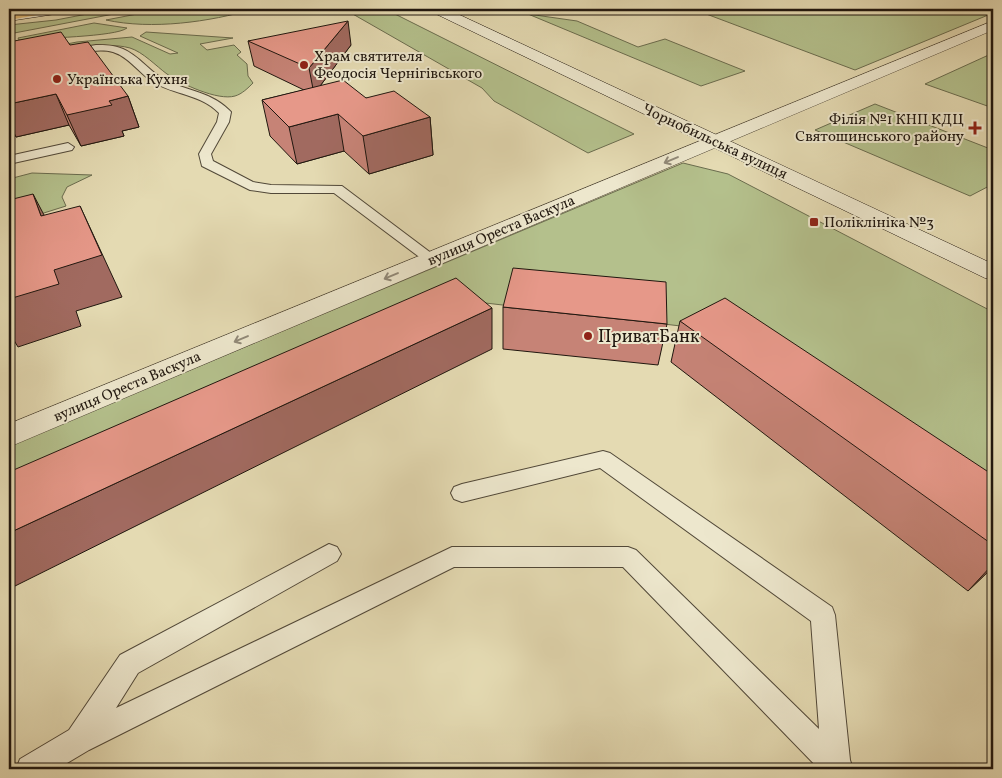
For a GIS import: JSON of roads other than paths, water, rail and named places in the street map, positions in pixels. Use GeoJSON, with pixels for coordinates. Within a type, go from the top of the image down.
{"type":"FeatureCollection","features":[{"type":"Feature","properties":{"kind":"highway"},"geometry":{"type":"LineString","coordinates":[[9,16],[49,9]]}},
{"type":"Feature","properties":{"kind":"street"},"geometry":{"type":"LineString","coordinates":[[9,16],[62,9]]}},
{"type":"Feature","properties":{"kind":"street","name":"Чорнобильська вулиця"},"geometry":{"type":"LineString","coordinates":[[437,9],[993,273]]}},
{"type":"Feature","properties":{"kind":"street","name":"вулиця Ореста Васкула"},"geometry":{"type":"LineString","coordinates":[[9,436],[993,25]]}},
{"type":"Feature","properties":{"kind":"lane"},"geometry":{"type":"LineString","coordinates":[[53,56],[98,49],[112,49],[123,53],[157,80],[211,101],[220,106],[225,112],[223,122],[205,154],[207,163],[250,186],[271,190],[337,189],[431,259]]}},
{"type":"Feature","properties":{"kind":"lane"},"geometry":{"type":"LineString","coordinates":[[9,160],[68,147]]}},
{"type":"Feature","properties":{"kind":"lane"},"geometry":{"type":"LineString","coordinates":[[462,493],[603,459],[823,615],[838,768]]}},
{"type":"Feature","properties":{"kind":"lane"},"geometry":{"type":"LineString","coordinates":[[79,740],[128,664],[329,554]]}},
{"type":"Feature","properties":{"kind":"lane"},"geometry":{"type":"LineString","coordinates":[[30,769],[79,740],[452,557],[628,557],[838,768]]}},
{"type":"Feature","properties":{"kind":"place","name":"Храм святителя Феодосія Чернігівського"},"geometry":{"type":"Point","coordinates":[304,65]}},
{"type":"Feature","properties":{"kind":"place","name":"Українська Кухня"},"geometry":{"type":"Point","coordinates":[57,79]}},
{"type":"Feature","properties":{"kind":"place","name":"Філія №1 КНП КДЦ Святошинського району"},"geometry":{"type":"Point","coordinates":[975,128]}},
{"type":"Feature","properties":{"kind":"place","name":"Поліклініка №3"},"geometry":{"type":"Point","coordinates":[814,222]}},
{"type":"Feature","properties":{"kind":"place","name":"ПриватБанк"},"geometry":{"type":"Point","coordinates":[588,336]}}]}
